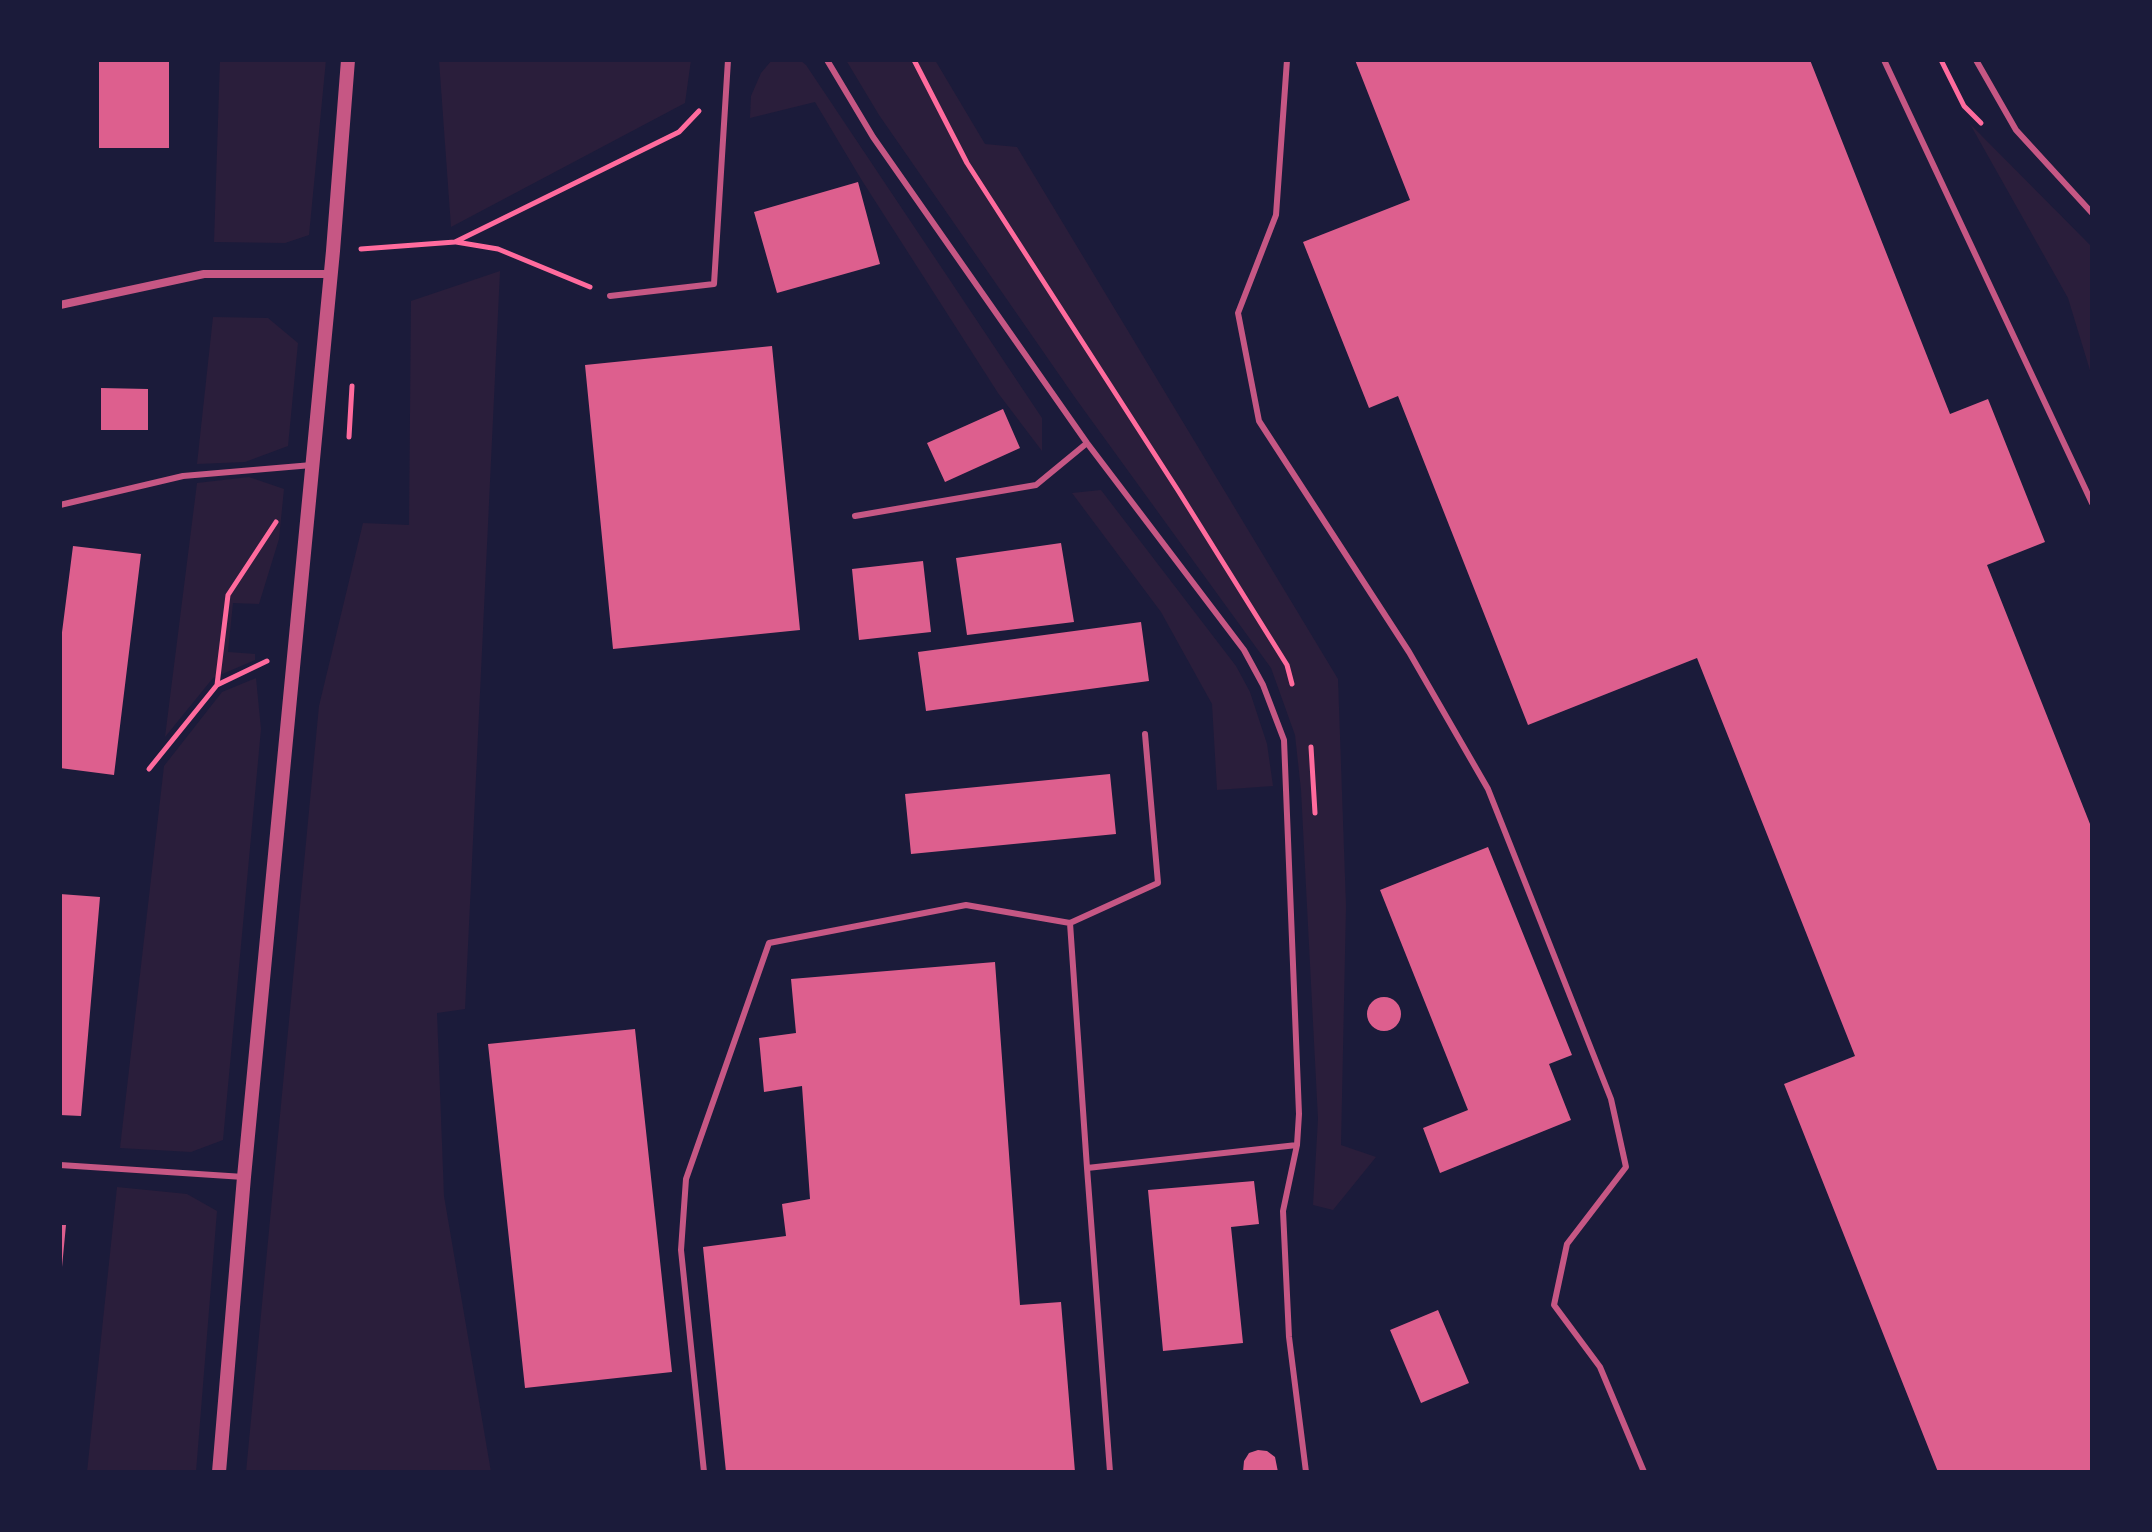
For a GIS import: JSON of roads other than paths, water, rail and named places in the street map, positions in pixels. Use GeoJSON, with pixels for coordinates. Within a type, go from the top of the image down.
{"type":"FeatureCollection","features":[{"type":"Feature","properties":{"kind":"street"},"geometry":{"type":"LineString","coordinates":[[219,1472],[348,60]]}},
{"type":"Feature","properties":{"kind":"street"},"geometry":{"type":"LineString","coordinates":[[60,305],[204,274],[330,274]]}},
{"type":"Feature","properties":{"kind":"lane"},"geometry":{"type":"LineString","coordinates":[[610,296],[714,284],[728,60]]}},
{"type":"Feature","properties":{"kind":"lane"},"geometry":{"type":"LineString","coordinates":[[827,60],[873,137],[1087,443],[1244,650],[1263,685],[1284,740],[1299,1114],[1297,1145],[1283,1211],[1289,1337],[1306,1472]]}},
{"type":"Feature","properties":{"kind":"lane"},"geometry":{"type":"LineString","coordinates":[[1287,60],[1276,215],[1238,313],[1259,421],[1409,652],[1488,789],[1611,1099],[1626,1167],[1567,1244],[1554,1305],[1600,1367],[1644,1472]]}},
{"type":"Feature","properties":{"kind":"lane"},"geometry":{"type":"LineString","coordinates":[[1884,60],[2092,503]]}},
{"type":"Feature","properties":{"kind":"lane"},"geometry":{"type":"LineString","coordinates":[[1976,60],[2016,130],[2092,213]]}},
{"type":"Feature","properties":{"kind":"lane"},"geometry":{"type":"LineString","coordinates":[[855,516],[1036,485],[1087,443]]}},
{"type":"Feature","properties":{"kind":"lane"},"geometry":{"type":"LineString","coordinates":[[60,505],[183,476],[312,465]]}},
{"type":"Feature","properties":{"kind":"lane"},"geometry":{"type":"LineString","coordinates":[[704,1472],[681,1250],[686,1179],[769,943],[966,905],[1070,923],[1158,883],[1145,734]]}},
{"type":"Feature","properties":{"kind":"lane"},"geometry":{"type":"LineString","coordinates":[[1070,923],[1110,1472]]}},
{"type":"Feature","properties":{"kind":"lane"},"geometry":{"type":"LineString","coordinates":[[1087,1168],[1297,1145]]}},
{"type":"Feature","properties":{"kind":"lane"},"geometry":{"type":"LineString","coordinates":[[60,1165],[244,1177]]}}]}
